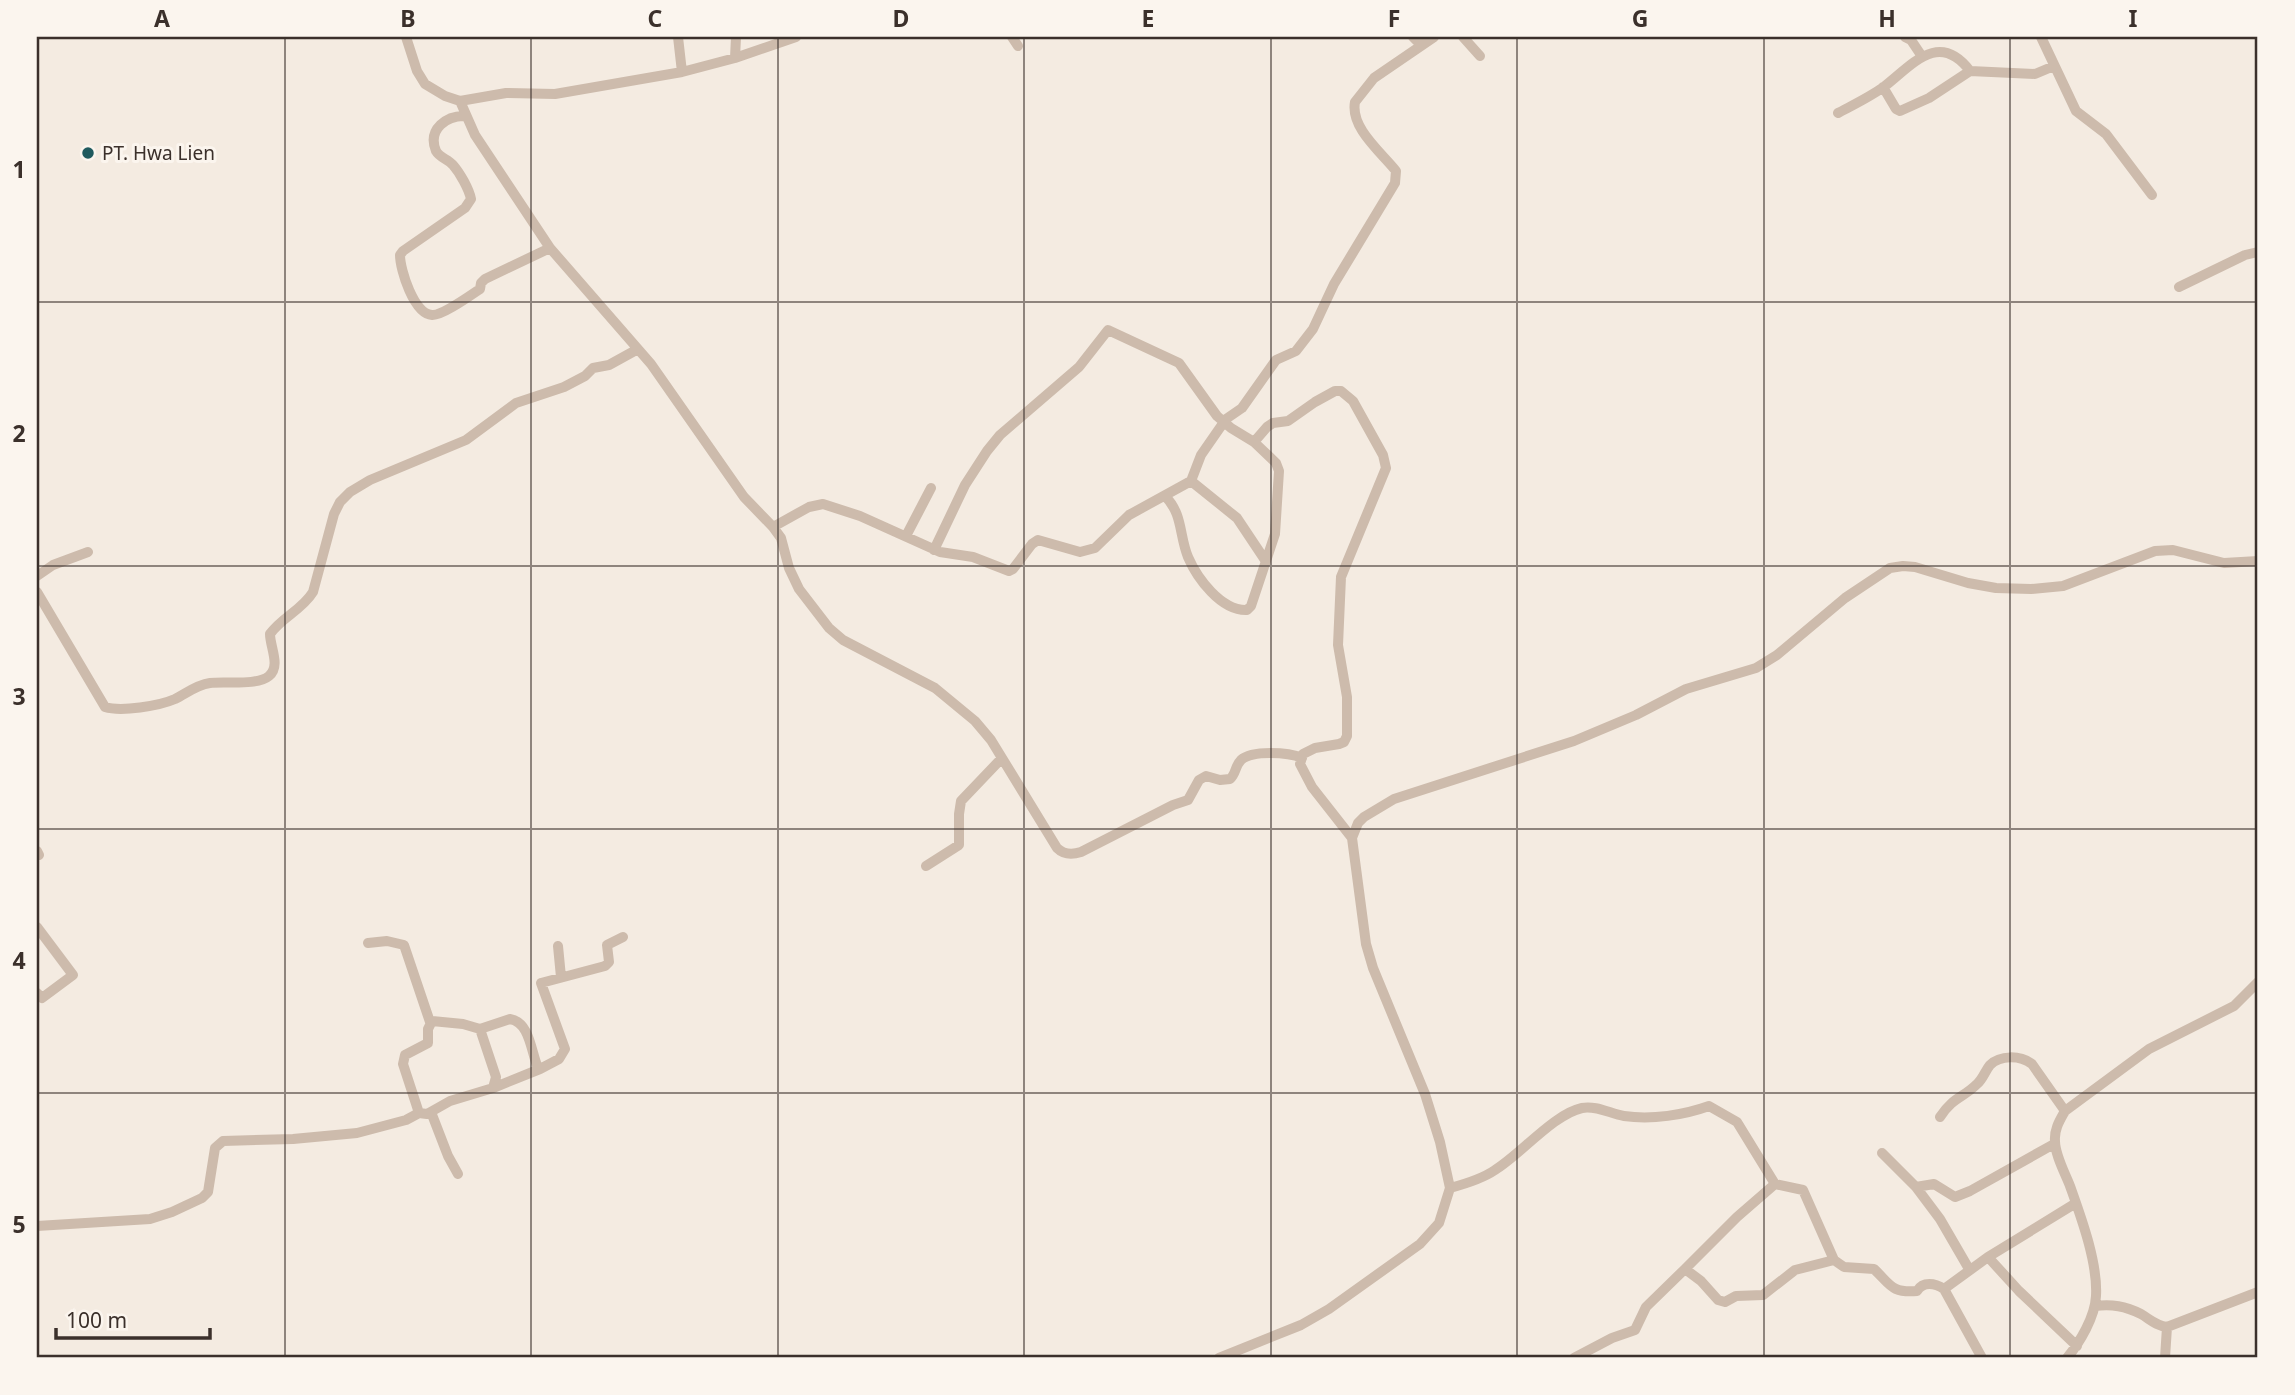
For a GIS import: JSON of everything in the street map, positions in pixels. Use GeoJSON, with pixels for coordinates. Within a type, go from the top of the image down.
{"type":"FeatureCollection","features":[{"type":"Feature","properties":{"kind":"street"},"geometry":{"type":"LineString","coordinates":[[406,37],[417,71],[425,84],[460,101],[506,93],[555,94],[682,72],[735,58],[796,37]]}},
{"type":"Feature","properties":{"kind":"street"},"geometry":{"type":"LineString","coordinates":[[678,37],[682,72]]}},
{"type":"Feature","properties":{"kind":"street"},"geometry":{"type":"LineString","coordinates":[[735,58],[736,37]]}},
{"type":"Feature","properties":{"kind":"street"},"geometry":{"type":"LineString","coordinates":[[1413,37],[1421,45]]}},
{"type":"Feature","properties":{"kind":"street"},"geometry":{"type":"LineString","coordinates":[[773,527],[808,507],[823,504],[860,516],[934,550],[973,557],[1011,570],[1038,540],[1080,552],[1095,548],[1129,514],[1191,481],[1202,455],[1224,423],[1242,408],[1276,360],[1296,351],[1313,328],[1334,284],[1395,183],[1396,171],[1362,129],[1353,108],[1358,97],[1374,78],[1434,37]]}},
{"type":"Feature","properties":{"kind":"street"},"geometry":{"type":"LineString","coordinates":[[1463,37],[1480,56]]}},
{"type":"Feature","properties":{"kind":"street"},"geometry":{"type":"LineString","coordinates":[[1905,37],[1917,47],[1921,55]]}},
{"type":"Feature","properties":{"kind":"street"},"geometry":{"type":"LineString","coordinates":[[2041,37],[2076,111],[2106,134],[2152,195]]}},
{"type":"Feature","properties":{"kind":"street"},"geometry":{"type":"LineString","coordinates":[[1838,113],[1883,87],[1921,55],[1950,53],[1970,71]]}},
{"type":"Feature","properties":{"kind":"street"},"geometry":{"type":"LineString","coordinates":[[1883,87],[1900,111],[1928,98],[1970,71],[2035,74],[2054,66]]}},
{"type":"Feature","properties":{"kind":"street"},"geometry":{"type":"LineString","coordinates":[[460,101],[499,172],[550,248],[638,349],[697,427],[744,497],[781,538],[789,568],[799,589],[836,636],[936,688],[975,721],[1062,852],[1074,854],[1188,800],[1199,780],[1206,776],[1220,780],[1230,779],[1239,763],[1249,755],[1283,752],[1301,758]]}},
{"type":"Feature","properties":{"kind":"street"},"geometry":{"type":"LineString","coordinates":[[466,116],[452,117],[442,122],[435,136],[435,147],[440,156],[453,165],[471,199],[464,208],[403,251],[400,256],[405,278],[417,304],[427,314],[438,314],[480,289],[485,279],[550,248]]}},
{"type":"Feature","properties":{"kind":"street"},"geometry":{"type":"LineString","coordinates":[[2179,286],[2245,255],[2258,252]]}},
{"type":"Feature","properties":{"kind":"street"},"geometry":{"type":"LineString","coordinates":[[934,550],[965,485],[987,451],[1000,435],[1079,367],[1108,330],[1179,363],[1224,423],[1254,442],[1273,459],[1279,471],[1276,526],[1272,546],[1249,609],[1241,610],[1213,593],[1192,564],[1184,546],[1177,510],[1166,496]]}},
{"type":"Feature","properties":{"kind":"street"},"geometry":{"type":"LineString","coordinates":[[37,592],[100,703],[105,707],[117,709],[149,706],[172,700],[197,686],[265,679],[274,671],[275,666],[270,634],[280,622],[308,600],[313,592],[334,514],[340,502],[350,492],[383,474],[466,440],[516,403],[564,387],[585,376],[593,368],[610,365],[638,349]]}},
{"type":"Feature","properties":{"kind":"street"},"geometry":{"type":"LineString","coordinates":[[1254,442],[1262,431],[1273,423],[1288,421],[1327,394],[1341,391],[1353,401],[1386,462],[1382,481],[1341,577],[1338,645],[1347,697],[1347,736],[1339,744],[1309,750],[1301,758],[1300,764],[1312,787],[1352,838]]}},
{"type":"Feature","properties":{"kind":"street"},"geometry":{"type":"LineString","coordinates":[[1191,481],[1237,518],[1265,560]]}},
{"type":"Feature","properties":{"kind":"street"},"geometry":{"type":"LineString","coordinates":[[906,536],[932,488]]}},
{"type":"Feature","properties":{"kind":"street"},"geometry":{"type":"LineString","coordinates":[[1219,1358],[1301,1325],[1329,1309],[1420,1244],[1438,1223],[1450,1188],[1440,1142],[1425,1094],[1373,968],[1366,944],[1352,838],[1358,823],[1364,817],[1394,799],[1574,741],[1636,715],[1686,689],[1756,668],[1777,655],[1845,598],[1890,568],[1915,567],[1968,583],[1997,588],[2031,589],[2063,586],[2155,551],[2173,550],[2224,563],[2258,561]]}},
{"type":"Feature","properties":{"kind":"street"},"geometry":{"type":"LineString","coordinates":[[37,576],[54,565],[88,552]]}},
{"type":"Feature","properties":{"kind":"street"},"geometry":{"type":"LineString","coordinates":[[926,866],[959,845],[961,800],[1002,758]]}},
{"type":"Feature","properties":{"kind":"street"},"geometry":{"type":"LineString","coordinates":[[37,927],[73,975],[42,998],[37,993]]}},
{"type":"Feature","properties":{"kind":"street"},"geometry":{"type":"LineString","coordinates":[[37,1226],[150,1219],[192,1203],[208,1192],[214,1152],[217,1145],[223,1141],[293,1139],[357,1133],[407,1120],[419,1113],[422,1115],[431,1112],[450,1101],[493,1088],[540,1069],[559,1059],[565,1052],[541,983],[608,964],[607,945],[624,937]]}},
{"type":"Feature","properties":{"kind":"street"},"geometry":{"type":"LineString","coordinates":[[368,943],[397,942],[404,945],[430,1022],[428,1043],[405,1055],[403,1061],[419,1113]]}},
{"type":"Feature","properties":{"kind":"street"},"geometry":{"type":"LineString","coordinates":[[558,946],[561,978]]}},
{"type":"Feature","properties":{"kind":"street"},"geometry":{"type":"LineString","coordinates":[[2067,1358],[2077,1346],[2095,1306],[2095,1279],[2076,1203],[2054,1144],[2057,1127],[2066,1111],[2149,1049],[2234,1006],[2258,982]]}},
{"type":"Feature","properties":{"kind":"street"},"geometry":{"type":"LineString","coordinates":[[430,1022],[437,1020],[480,1029],[510,1019],[520,1022],[540,1069]]}},
{"type":"Feature","properties":{"kind":"street"},"geometry":{"type":"LineString","coordinates":[[480,1029],[496,1077],[493,1088]]}},
{"type":"Feature","properties":{"kind":"street"},"geometry":{"type":"LineString","coordinates":[[1940,1117],[1955,1098],[1977,1084],[1991,1064],[2006,1058],[2026,1060],[2032,1064],[2066,1111]]}},
{"type":"Feature","properties":{"kind":"street"},"geometry":{"type":"LineString","coordinates":[[1450,1188],[1469,1183],[1494,1171],[1567,1113],[1585,1107],[1623,1116],[1655,1116],[1687,1114],[1709,1106],[1737,1122],[1775,1184],[1803,1190],[1834,1260],[1844,1267],[1874,1269],[1887,1284],[1903,1292],[1917,1291],[1927,1284],[1938,1284],[1944,1289],[1983,1358]]}},
{"type":"Feature","properties":{"kind":"street"},"geometry":{"type":"LineString","coordinates":[[431,1112],[458,1174]]}},
{"type":"Feature","properties":{"kind":"street"},"geometry":{"type":"LineString","coordinates":[[1916,1187],[1934,1184],[1951,1197],[1963,1194],[2054,1144]]}},
{"type":"Feature","properties":{"kind":"street"},"geometry":{"type":"LineString","coordinates":[[1882,1153],[1916,1187],[1940,1219],[1969,1269]]}},
{"type":"Feature","properties":{"kind":"street"},"geometry":{"type":"LineString","coordinates":[[1574,1358],[1612,1338],[1635,1330],[1646,1307],[1737,1217],[1775,1184]]}},
{"type":"Feature","properties":{"kind":"street"},"geometry":{"type":"LineString","coordinates":[[1944,1289],[1988,1256],[2076,1203]]}},
{"type":"Feature","properties":{"kind":"street"},"geometry":{"type":"LineString","coordinates":[[1988,1256],[2019,1291],[2077,1346]]}},
{"type":"Feature","properties":{"kind":"street"},"geometry":{"type":"LineString","coordinates":[[1685,1269],[1701,1281],[1718,1300],[1725,1302],[1736,1296],[1763,1295],[1795,1270],[1834,1260]]}},
{"type":"Feature","properties":{"kind":"street"},"geometry":{"type":"LineString","coordinates":[[2095,1306],[2118,1304],[2143,1315],[2156,1325],[2167,1327],[2258,1292]]}},
{"type":"Feature","properties":{"kind":"street"},"geometry":{"type":"LineString","coordinates":[[2165,1358],[2167,1327]]}},
{"type":"Feature","properties":{"kind":"place","name":"PT. Hwa Lien"},"geometry":{"type":"Point","coordinates":[88,153]}}]}
